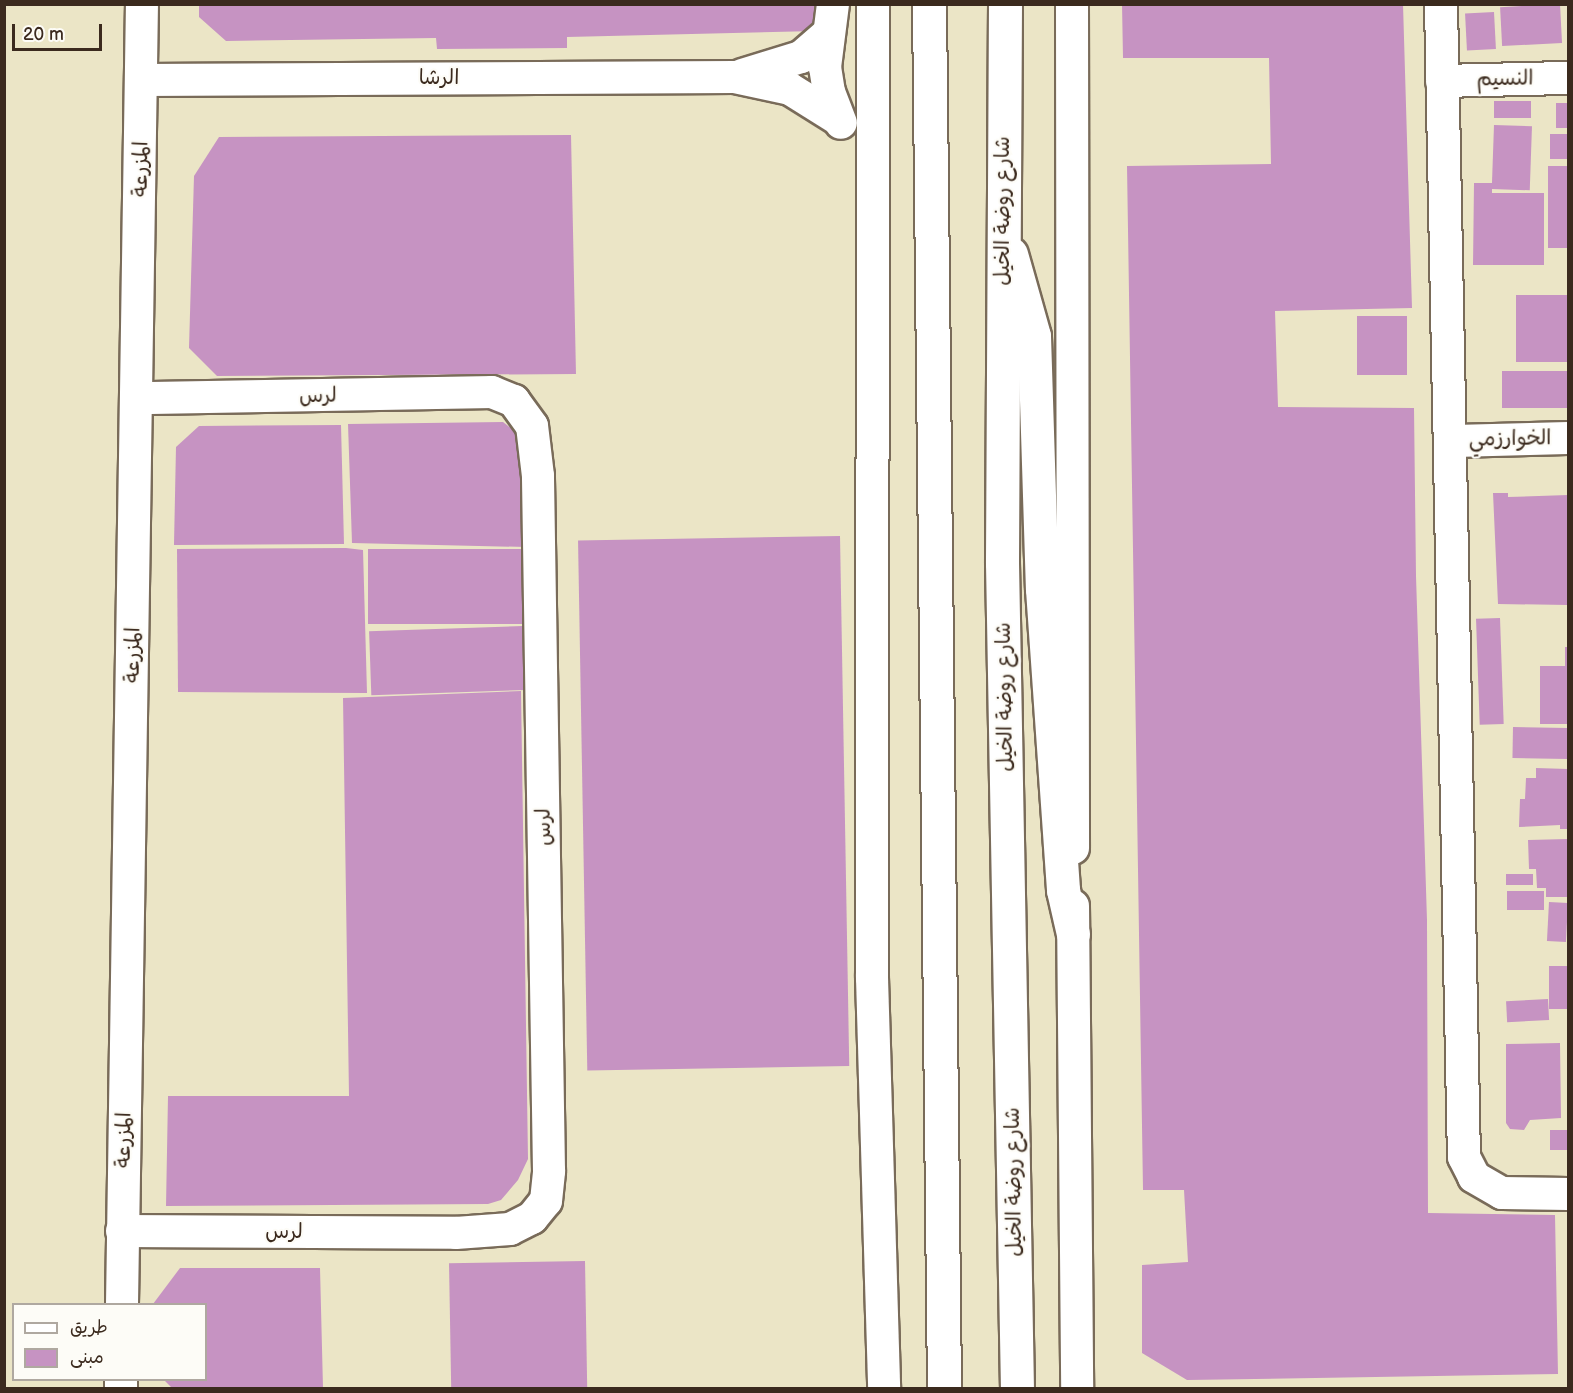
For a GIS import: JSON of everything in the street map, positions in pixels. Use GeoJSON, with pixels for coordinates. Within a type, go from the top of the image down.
{"type":"FeatureCollection","features":[{"type":"Feature","properties":{"kind":"main road"},"geometry":{"type":"LineString","coordinates":[[929,4],[944,1389]]}},
{"type":"Feature","properties":{"kind":"main road","name":"شارع روضة الخيل"},"geometry":{"type":"LineString","coordinates":[[1005,4],[1002,563],[1017,1389]]}},
{"type":"Feature","properties":{"kind":"main road"},"geometry":{"type":"LineString","coordinates":[[1003,233],[1028,304],[1034,336],[1042,590],[1063,890],[1073,934]]}},
{"type":"Feature","properties":{"kind":"street","name":"المزرعة"},"geometry":{"type":"LineString","coordinates":[[122,1303],[138,398],[142,4]]}},
{"type":"Feature","properties":{"kind":"street"},"geometry":{"type":"LineString","coordinates":[[873,4],[872,978],[885,1389]]}},
{"type":"Feature","properties":{"kind":"street"},"geometry":{"type":"LineString","coordinates":[[1072,4],[1073,934],[1077,1389]]}},
{"type":"Feature","properties":{"kind":"street"},"geometry":{"type":"LineString","coordinates":[[1441,4],[1452,441],[1464,1157],[1474,1177],[1502,1193],[1569,1194]]}},
{"type":"Feature","properties":{"kind":"street","name":"الرشا"},"geometry":{"type":"LineString","coordinates":[[735,76],[801,57],[831,19]]}},
{"type":"Feature","properties":{"kind":"street"},"geometry":{"type":"LineString","coordinates":[[831,19],[825,67],[838,119],[873,157]]}},
{"type":"Feature","properties":{"kind":"street","name":"الرشا"},"geometry":{"type":"LineString","coordinates":[[142,80],[735,76],[790,89],[838,119]]}},
{"type":"Feature","properties":{"kind":"street","name":"النسيم"},"geometry":{"type":"LineString","coordinates":[[1443,81],[1569,78]]}},
{"type":"Feature","properties":{"kind":"street","name":"لرس"},"geometry":{"type":"LineString","coordinates":[[122,1231],[456,1233],[510,1229],[532,1218],[546,1201],[549,1171],[538,476],[532,426],[514,401],[492,392],[138,398]]}},
{"type":"Feature","properties":{"kind":"street","name":"الخوارزمي"},"geometry":{"type":"LineString","coordinates":[[1452,441],[1569,438]]}},
{"type":"Feature","properties":{"kind":"street"},"geometry":{"type":"LineString","coordinates":[[862,1389],[884,1352]]}},
{"type":"Feature","properties":{"kind":"building"},"geometry":{"type":"Polygon","coordinates":[[[199,4],[825,4],[816,31],[567,37],[567,48],[437,49],[436,38],[226,41],[199,17],[199,4]]]}},
{"type":"Feature","properties":{"kind":"building"},"geometry":{"type":"Polygon","coordinates":[[[1122,4],[1403,4],[1412,308],[1275,311],[1278,407],[1414,408],[1416,576],[1427,920],[1428,1213],[1555,1215],[1558,1374],[1187,1380],[1142,1353],[1142,1265],[1188,1262],[1184,1190],[1143,1190],[1127,166],[1271,164],[1269,58],[1123,58],[1122,4]]]}},
{"type":"Feature","properties":{"kind":"building"},"geometry":{"type":"Polygon","coordinates":[[[1560,4],[1562,43],[1502,46],[1500,7],[1560,4]]]}},
{"type":"Feature","properties":{"kind":"building"},"geometry":{"type":"Polygon","coordinates":[[[1494,12],[1496,49],[1467,50],[1465,14],[1494,12]]]}},
{"type":"Feature","properties":{"kind":"building"},"geometry":{"type":"Polygon","coordinates":[[[1494,101],[1531,101],[1531,118],[1494,118],[1494,101]]]}},
{"type":"Feature","properties":{"kind":"building"},"geometry":{"type":"Polygon","coordinates":[[[1556,103],[1568,103],[1568,128],[1556,128],[1556,103]]]}},
{"type":"Feature","properties":{"kind":"building"},"geometry":{"type":"Polygon","coordinates":[[[1494,125],[1532,126],[1530,190],[1492,189],[1494,125]]]}},
{"type":"Feature","properties":{"kind":"building"},"geometry":{"type":"Polygon","coordinates":[[[1550,134],[1568,134],[1568,159],[1550,159],[1550,134]]]}},
{"type":"Feature","properties":{"kind":"building"},"geometry":{"type":"Polygon","coordinates":[[[571,135],[576,374],[217,376],[189,348],[194,176],[219,137],[571,135]]]}},
{"type":"Feature","properties":{"kind":"building"},"geometry":{"type":"Polygon","coordinates":[[[1548,166],[1568,166],[1568,248],[1548,248],[1548,166]]]}},
{"type":"Feature","properties":{"kind":"building"},"geometry":{"type":"Polygon","coordinates":[[[1474,183],[1492,183],[1492,193],[1544,193],[1544,265],[1473,265],[1474,183]]]}},
{"type":"Feature","properties":{"kind":"building"},"geometry":{"type":"Polygon","coordinates":[[[1516,295],[1568,295],[1568,362],[1516,362],[1516,295]]]}},
{"type":"Feature","properties":{"kind":"building"},"geometry":{"type":"Polygon","coordinates":[[[1357,316],[1407,316],[1407,375],[1357,375],[1357,316]]]}},
{"type":"Feature","properties":{"kind":"building"},"geometry":{"type":"Polygon","coordinates":[[[1502,371],[1568,371],[1568,408],[1502,408],[1502,371]]]}},
{"type":"Feature","properties":{"kind":"building"},"geometry":{"type":"Polygon","coordinates":[[[503,422],[529,442],[526,547],[352,543],[348,424],[503,422]]]}},
{"type":"Feature","properties":{"kind":"building"},"geometry":{"type":"Polygon","coordinates":[[[341,425],[344,544],[174,545],[176,447],[199,426],[341,425]]]}},
{"type":"Feature","properties":{"kind":"building"},"geometry":{"type":"Polygon","coordinates":[[[1493,493],[1508,493],[1508,497],[1568,495],[1568,605],[1498,604],[1493,493]]]}},
{"type":"Feature","properties":{"kind":"building"},"geometry":{"type":"Polygon","coordinates":[[[840,536],[849,1066],[587,1070],[578,541],[840,536]]]}},
{"type":"Feature","properties":{"kind":"building"},"geometry":{"type":"Polygon","coordinates":[[[346,548],[363,550],[367,693],[178,692],[177,549],[346,548]]]}},
{"type":"Feature","properties":{"kind":"building"},"geometry":{"type":"Polygon","coordinates":[[[368,549],[526,549],[526,624],[368,624],[368,549]]]}},
{"type":"Feature","properties":{"kind":"building"},"geometry":{"type":"Polygon","coordinates":[[[1500,618],[1504,724],[1480,725],[1476,619],[1500,618]]]}},
{"type":"Feature","properties":{"kind":"building"},"geometry":{"type":"Polygon","coordinates":[[[523,626],[525,690],[371,695],[369,631],[523,626]]]}},
{"type":"Feature","properties":{"kind":"building"},"geometry":{"type":"Polygon","coordinates":[[[1565,647],[1568,647],[1568,724],[1540,724],[1540,666],[1565,666],[1565,647]]]}},
{"type":"Feature","properties":{"kind":"building"},"geometry":{"type":"Polygon","coordinates":[[[521,691],[528,1159],[518,1180],[501,1200],[488,1204],[166,1206],[168,1096],[349,1096],[343,698],[521,691]]]}},
{"type":"Feature","properties":{"kind":"building"},"geometry":{"type":"Polygon","coordinates":[[[1513,727],[1568,728],[1567,759],[1512,758],[1513,727]]]}},
{"type":"Feature","properties":{"kind":"building"},"geometry":{"type":"Polygon","coordinates":[[[1536,768],[1568,769],[1568,829],[1560,829],[1560,825],[1519,827],[1520,799],[1525,799],[1526,778],[1536,778],[1536,768]]]}},
{"type":"Feature","properties":{"kind":"building"},"geometry":{"type":"Polygon","coordinates":[[[1568,839],[1568,897],[1546,897],[1546,888],[1537,888],[1536,869],[1529,869],[1528,840],[1568,839]]]}},
{"type":"Feature","properties":{"kind":"building"},"geometry":{"type":"Polygon","coordinates":[[[1506,874],[1533,874],[1533,885],[1506,885],[1506,874]]]}},
{"type":"Feature","properties":{"kind":"building"},"geometry":{"type":"Polygon","coordinates":[[[1507,891],[1544,891],[1544,910],[1507,910],[1507,891]]]}},
{"type":"Feature","properties":{"kind":"building"},"geometry":{"type":"Polygon","coordinates":[[[1549,902],[1568,903],[1566,942],[1547,941],[1549,902]]]}},
{"type":"Feature","properties":{"kind":"building"},"geometry":{"type":"Polygon","coordinates":[[[1549,966],[1568,966],[1568,1009],[1549,1009],[1549,966]]]}},
{"type":"Feature","properties":{"kind":"building"},"geometry":{"type":"Polygon","coordinates":[[[1548,999],[1549,1020],[1507,1022],[1506,1001],[1548,999]]]}},
{"type":"Feature","properties":{"kind":"building"},"geometry":{"type":"Polygon","coordinates":[[[1560,1043],[1561,1118],[1530,1120],[1524,1130],[1510,1129],[1506,1123],[1506,1044],[1560,1043]]]}},
{"type":"Feature","properties":{"kind":"building"},"geometry":{"type":"Polygon","coordinates":[[[1550,1130],[1568,1130],[1568,1150],[1550,1150],[1550,1130]]]}},
{"type":"Feature","properties":{"kind":"building"},"geometry":{"type":"Polygon","coordinates":[[[585,1261],[587,1388],[451,1388],[449,1263],[585,1261]]]}},
{"type":"Feature","properties":{"kind":"building"},"geometry":{"type":"Polygon","coordinates":[[[180,1268],[320,1268],[323,1388],[172,1388],[165,1381],[207,1381],[207,1303],[154,1303],[180,1268]]]}}]}
